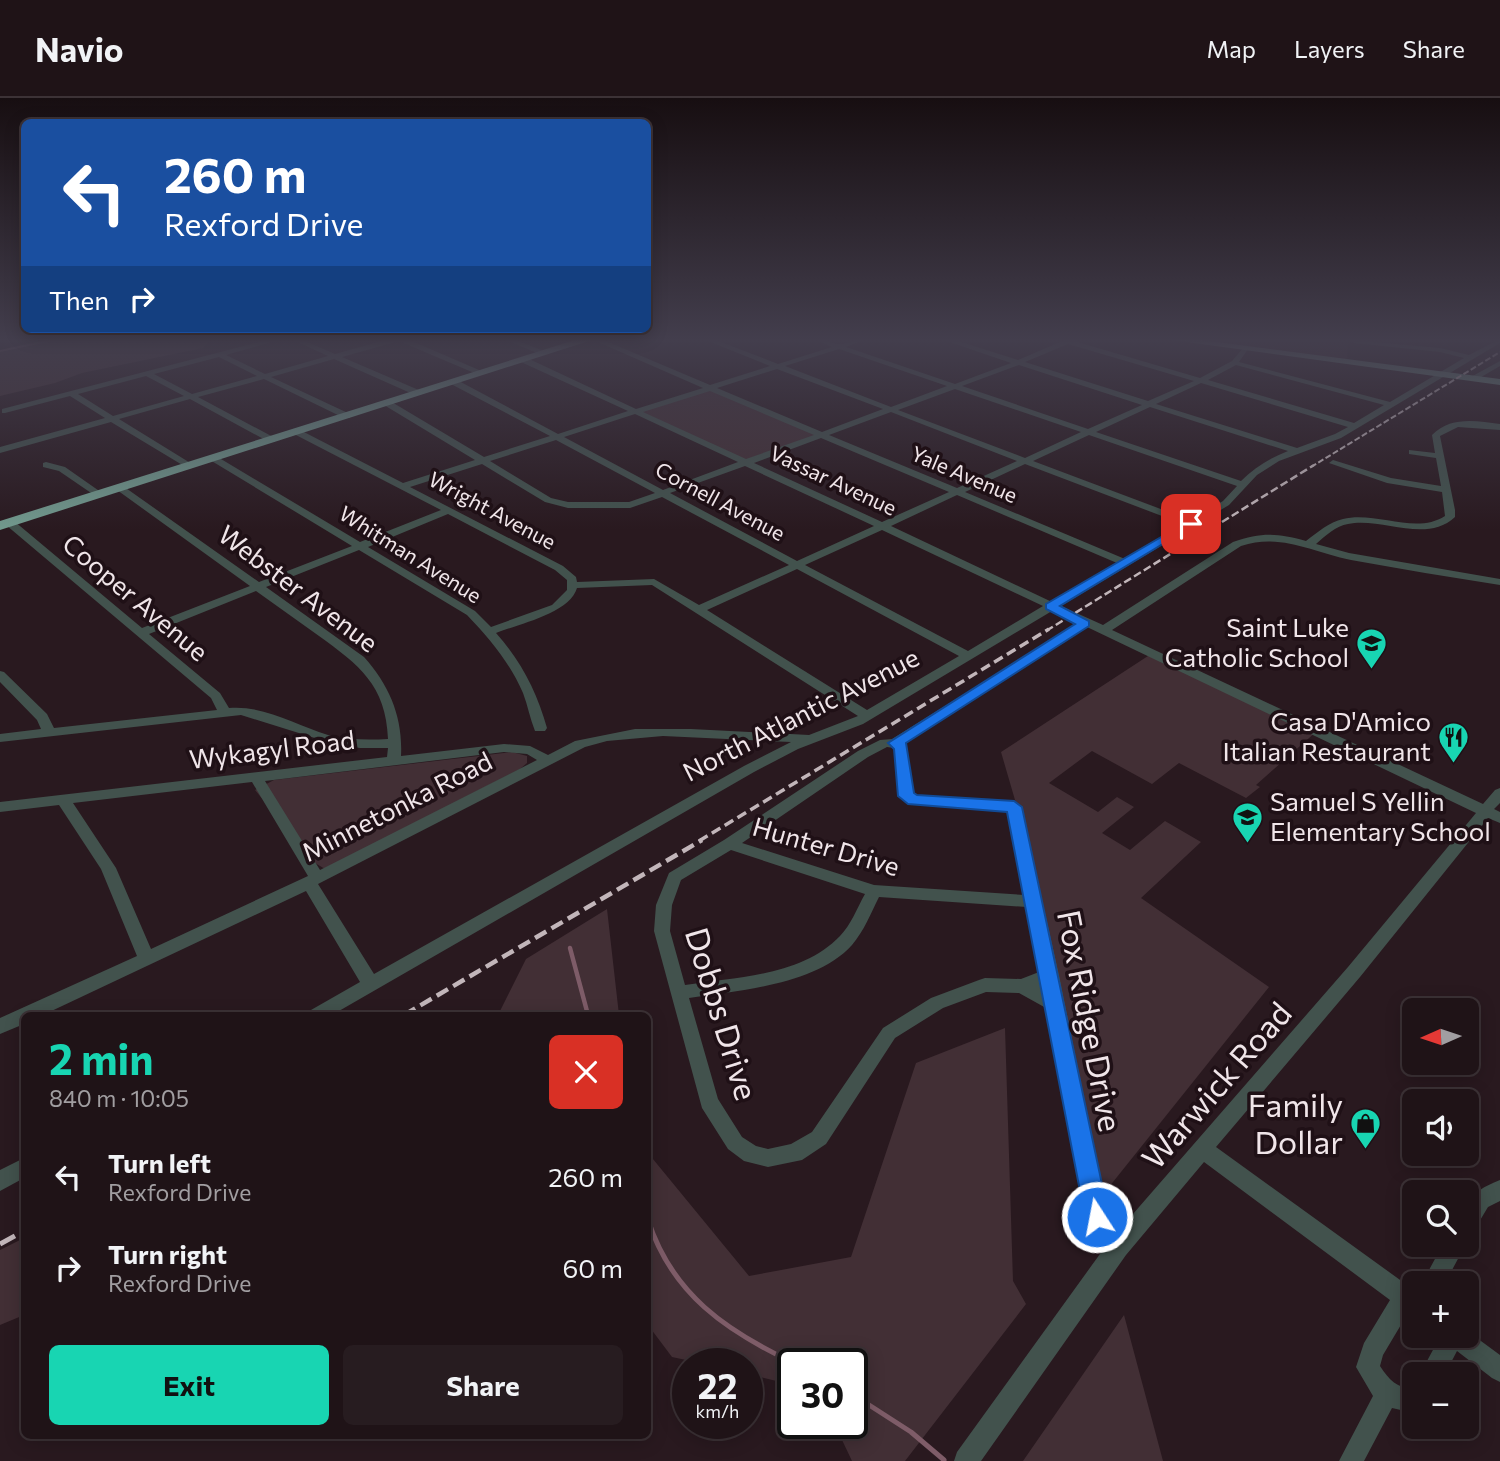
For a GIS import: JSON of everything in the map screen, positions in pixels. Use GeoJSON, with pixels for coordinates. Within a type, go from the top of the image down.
{"type":"FeatureCollection","features":[{"type":"Feature","properties":{"kind":"highway"},"geometry":{"type":"LineString","coordinates":[[5,524],[387,403]]}},
{"type":"Feature","properties":{"kind":"street"},"geometry":{"type":"LineString","coordinates":[[5,411],[38,403]]}},
{"type":"Feature","properties":{"kind":"street"},"geometry":{"type":"LineString","coordinates":[[86,403],[189,466]]}},
{"type":"Feature","properties":{"kind":"street"},"geometry":{"type":"LineString","coordinates":[[0,450],[172,403]]}},
{"type":"Feature","properties":{"kind":"street"},"geometry":{"type":"LineString","coordinates":[[202,403],[272,440]]}},
{"type":"Feature","properties":{"kind":"street"},"geometry":{"type":"LineString","coordinates":[[320,403],[347,416]]}},
{"type":"Feature","properties":{"kind":"street"},"geometry":{"type":"LineString","coordinates":[[387,403],[553,502],[601,506],[630,505],[664,494],[908,403]]}},
{"type":"Feature","properties":{"kind":"street","name":"Cornell Avenue"},"geometry":{"type":"LineString","coordinates":[[492,403],[968,656]]}},
{"type":"Feature","properties":{"kind":"street","name":"Vassar Avenue"},"geometry":{"type":"LineString","coordinates":[[619,403],[1492,815]]}},
{"type":"Feature","properties":{"kind":"street"},"geometry":{"type":"LineString","coordinates":[[403,486],[664,403]]}},
{"type":"Feature","properties":{"kind":"street","name":"Yale Avenue"},"geometry":{"type":"LineString","coordinates":[[744,403],[1126,563]]}},
{"type":"Feature","properties":{"kind":"street"},"geometry":{"type":"LineString","coordinates":[[873,403],[1191,524]]}},
{"type":"Feature","properties":{"kind":"street"},"geometry":{"type":"LineString","coordinates":[[1001,403],[1241,484]]}},
{"type":"Feature","properties":{"kind":"street"},"geometry":{"type":"LineString","coordinates":[[1145,403],[1299,452]]}},
{"type":"Feature","properties":{"kind":"street"},"geometry":{"type":"LineString","coordinates":[[700,609],[885,527],[1152,403]]}},
{"type":"Feature","properties":{"kind":"street"},"geometry":{"type":"LineString","coordinates":[[1274,403],[1354,426]]}},
{"type":"Feature","properties":{"kind":"street"},"geometry":{"type":"LineString","coordinates":[[1383,403],[1392,405]]}},
{"type":"Feature","properties":{"kind":"street","name":"North Atlantic Avenue"},"geometry":{"type":"LineString","coordinates":[[322,1012],[777,754],[867,716],[1226,503],[1238,492],[1241,484],[1276,460],[1323,444],[1396,403]]}},
{"type":"Feature","properties":{"kind":"street"},"geometry":{"type":"LineString","coordinates":[[1437,524],[1450,517],[1436,435],[1445,427],[1465,424],[1500,427]]}},
{"type":"Feature","properties":{"kind":"street","name":"Wright Avenue"},"geometry":{"type":"LineString","coordinates":[[298,432],[569,575],[573,585],[566,600],[556,607],[490,631]]}},
{"type":"Feature","properties":{"kind":"street"},"geometry":{"type":"LineString","coordinates":[[1412,452],[1439,456]]}},
{"type":"Feature","properties":{"kind":"street","name":"Whitman Avenue"},"geometry":{"type":"LineString","coordinates":[[213,458],[471,614],[490,631],[516,664],[527,685],[540,728]]}},
{"type":"Feature","properties":{"kind":"street"},"geometry":{"type":"LineString","coordinates":[[1333,463],[1390,481],[1446,490]]}},
{"type":"Feature","properties":{"kind":"street"},"geometry":{"type":"LineString","coordinates":[[46,465],[62,469],[100,495]]}},
{"type":"Feature","properties":{"kind":"street","name":"Webster Avenue"},"geometry":{"type":"LineString","coordinates":[[120,488],[368,668],[391,706],[396,743],[394,760]]}},
{"type":"Feature","properties":{"kind":"street"},"geometry":{"type":"LineString","coordinates":[[143,632],[448,511]]}},
{"type":"Feature","properties":{"kind":"street"},"geometry":{"type":"LineString","coordinates":[[1310,544],[1334,526],[1349,520],[1437,524],[1452,532]]}},
{"type":"Feature","properties":{"kind":"street","name":"Cooper Avenue"},"geometry":{"type":"LineString","coordinates":[[5,524],[143,632],[216,696],[225,713]]}},
{"type":"Feature","properties":{"kind":"street"},"geometry":{"type":"LineString","coordinates":[[1102,631],[1239,543],[1254,538],[1270,537],[1310,544],[1349,556],[1500,582]]}},
{"type":"Feature","properties":{"kind":"street"},"geometry":{"type":"LineString","coordinates":[[573,585],[649,581],[700,609],[867,716]]}},
{"type":"Feature","properties":{"kind":"street","name":"Dobbs Drive"},"geometry":{"type":"LineString","coordinates":[[1050,975],[1022,986],[985,985],[937,1003],[890,1033],[819,1138],[795,1153],[768,1158],[751,1154],[735,1143],[709,1102],[662,931],[663,905],[674,877],[729,844],[863,754],[893,743],[1084,624]]}},
{"type":"Feature","properties":{"kind":"street"},"geometry":{"type":"LineString","coordinates":[[0,675],[42,717],[47,724],[48,733]]}},
{"type":"Feature","properties":{"kind":"street"},"geometry":{"type":"LineString","coordinates":[[0,738],[241,711],[261,714],[327,739],[372,745],[396,743]]}},
{"type":"Feature","properties":{"kind":"street","name":"Minnetonka Road"},"geometry":{"type":"LineString","coordinates":[[32,1012],[312,880],[580,744],[621,734],[813,738]]}},
{"type":"Feature","properties":{"kind":"street"},"geometry":{"type":"LineString","coordinates":[[772,738],[778,746],[777,754]]}},
{"type":"Feature","properties":{"kind":"street","name":"Fox Ridge Drive"},"geometry":{"type":"LineString","coordinates":[[893,743],[901,747],[906,796],[914,801],[1014,807],[1097,1217],[1118,1247]]}},
{"type":"Feature","properties":{"kind":"street","name":"Wykagyl Road"},"geometry":{"type":"LineString","coordinates":[[0,807],[504,748],[530,750],[546,760]]}},
{"type":"Feature","properties":{"kind":"street"},"geometry":{"type":"LineString","coordinates":[[255,776],[371,985]]}},
{"type":"Feature","properties":{"kind":"street","name":"Warwick Road"},"geometry":{"type":"LineString","coordinates":[[966,1461],[1118,1247],[1492,815],[1500,793]]}},
{"type":"Feature","properties":{"kind":"street"},"geometry":{"type":"LineString","coordinates":[[64,801],[108,867],[147,960]]}},
{"type":"Feature","properties":{"kind":"street","name":"Hunter Drive"},"geometry":{"type":"LineString","coordinates":[[729,844],[874,891],[1035,902]]}},
{"type":"Feature","properties":{"kind":"street"},"geometry":{"type":"LineString","coordinates":[[679,993],[760,979],[820,962],[844,943],[874,891]]}},
{"type":"Feature","properties":{"kind":"street","name":"Dobbs Drive"},"geometry":{"type":"LineString","coordinates":[[1022,986],[1054,1004]]}},
{"type":"Feature","properties":{"kind":"street","name":"Minnetonka Road"},"geometry":{"type":"LineString","coordinates":[[0,1027],[21,1017]]}},
{"type":"Feature","properties":{"kind":"street"},"geometry":{"type":"LineString","coordinates":[[1202,1149],[1402,1296]]}},
{"type":"Feature","properties":{"kind":"street"},"geometry":{"type":"LineString","coordinates":[[0,1181],[21,1170]]}},
{"type":"Feature","properties":{"kind":"street"},"geometry":{"type":"LineString","coordinates":[[1479,1203],[1500,1189]]}},
{"type":"Feature","properties":{"kind":"street"},"geometry":{"type":"LineString","coordinates":[[1402,1311],[1369,1360],[1368,1367],[1372,1377],[1387,1394],[1402,1400]]}},
{"type":"Feature","properties":{"kind":"street"},"geometry":{"type":"LineString","coordinates":[[1471,1348],[1500,1370]]}},
{"type":"Feature","properties":{"kind":"street"},"geometry":{"type":"LineString","coordinates":[[1351,1461],[1387,1394]]}},
{"type":"Feature","properties":{"kind":"shaded area"},"geometry":{"type":"Polygon","coordinates":[[[664,403],[744,403],[822,435],[748,463],[638,411],[664,403]]]}},
{"type":"Feature","properties":{"kind":"shaded area"},"geometry":{"type":"Polygon","coordinates":[[[1151,654],[1317,731],[1256,785],[1260,787],[1246,798],[1179,763],[1152,784],[1092,751],[1049,783],[1098,812],[1117,797],[1134,807],[1102,833],[1130,850],[1165,821],[1201,842],[1141,898],[1269,987],[1101,1197],[1036,872],[1001,752],[1151,654]]]}},
{"type":"Feature","properties":{"kind":"shaded area"},"geometry":{"type":"Polygon","coordinates":[[[512,752],[527,756],[527,763],[520,769],[325,869],[315,863],[255,790],[274,780],[512,752]]]}},
{"type":"Feature","properties":{"kind":"shaded area"},"geometry":{"type":"Polygon","coordinates":[[[607,909],[619,1012],[500,1012],[526,959],[607,909]]]}},
{"type":"Feature","properties":{"kind":"shaded area"},"geometry":{"type":"Polygon","coordinates":[[[1005,1028],[1013,1281],[1026,1304],[905,1461],[852,1461],[842,1439],[868,1439],[868,1348],[777,1348],[777,1381],[763,1378],[763,1348],[672,1348],[672,1357],[651,1329],[651,1157],[749,1276],[851,1257],[916,1063],[1005,1028]]]}},
{"type":"Feature","properties":{"kind":"shaded area"},"geometry":{"type":"Polygon","coordinates":[[[21,1240],[21,1316],[0,1325],[0,1250],[21,1240]]]}},
{"type":"Feature","properties":{"kind":"shaded area"},"geometry":{"type":"Polygon","coordinates":[[[1124,1315],[1163,1461],[1023,1461],[1124,1315]]]}},
{"type":"Feature","properties":{"kind":"waterway"},"geometry":{"type":"LineString","coordinates":[[570,948],[587,1012]]}},
{"type":"Feature","properties":{"kind":"waterway"},"geometry":{"type":"LineString","coordinates":[[651,1228],[671,1269],[704,1307],[746,1338],[777,1355]]}},
{"type":"Feature","properties":{"kind":"waterway"},"geometry":{"type":"LineString","coordinates":[[868,1404],[911,1432],[944,1460]]}},
{"type":"Feature","properties":{"kind":"railway"},"geometry":{"type":"LineString","coordinates":[[1311,467],[1417,403]]}},
{"type":"Feature","properties":{"kind":"railway"},"geometry":{"type":"LineString","coordinates":[[1046,631],[1314,465]]}},
{"type":"Feature","properties":{"kind":"railway"},"geometry":{"type":"LineString","coordinates":[[699,841],[1049,629]]}},
{"type":"Feature","properties":{"kind":"railway"},"geometry":{"type":"LineString","coordinates":[[409,1012],[702,840]]}},
{"type":"Feature","properties":{"kind":"railway"},"geometry":{"type":"LineString","coordinates":[[0,1244],[21,1233]]}},
{"type":"Feature","properties":{"kind":"place","name":"Saint Luke Catholic School"},"geometry":{"type":"Point","coordinates":[1372,670]}},
{"type":"Feature","properties":{"kind":"place","name":"Casa D'Amico Italian Restaurant"},"geometry":{"type":"Point","coordinates":[1454,764]}},
{"type":"Feature","properties":{"kind":"place","name":"Samuel S Yellin Elementary School"},"geometry":{"type":"Point","coordinates":[1247,844]}},
{"type":"Feature","properties":{"kind":"place","name":"Family Dollar"},"geometry":{"type":"Point","coordinates":[1366,1151]}},
{"type":"Feature","properties":{"kind":"route"},"geometry":{"type":"LineString","coordinates":[[1097,1217],[1014,807],[914,801],[906,796],[901,747],[896,743],[1084,624],[1051,607],[1191,524]]}}]}
